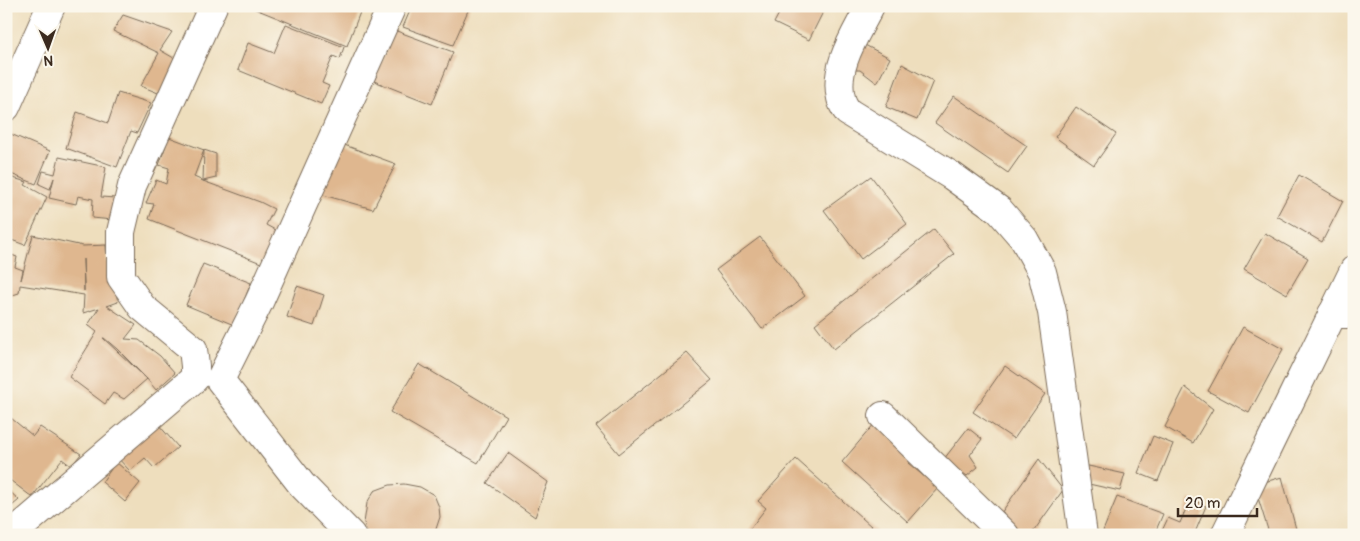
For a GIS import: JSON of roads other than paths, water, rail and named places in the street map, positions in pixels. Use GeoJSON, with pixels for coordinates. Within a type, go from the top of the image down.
{"type":"FeatureCollection","features":[{"type":"Feature","properties":{"kind":"street"},"geometry":{"type":"LineString","coordinates":[[6,107],[51,6]]}},
{"type":"Feature","properties":{"kind":"street"},"geometry":{"type":"LineString","coordinates":[[213,6],[132,186],[121,232],[121,277],[142,306],[193,348],[195,366],[302,485],[351,535]]}},
{"type":"Feature","properties":{"kind":"street"},"geometry":{"type":"LineString","coordinates":[[10,535],[207,379],[259,302],[392,6]]}},
{"type":"Feature","properties":{"kind":"street"},"geometry":{"type":"LineString","coordinates":[[870,6],[842,63],[839,82],[841,99],[848,112],[952,176],[999,210],[1024,238],[1042,272],[1052,312],[1083,535]]}},
{"type":"Feature","properties":{"kind":"street"},"geometry":{"type":"LineString","coordinates":[[1226,535],[1343,314],[1354,270]]}},
{"type":"Feature","properties":{"kind":"street"},"geometry":{"type":"LineString","coordinates":[[883,416],[1005,535]]}}]}
